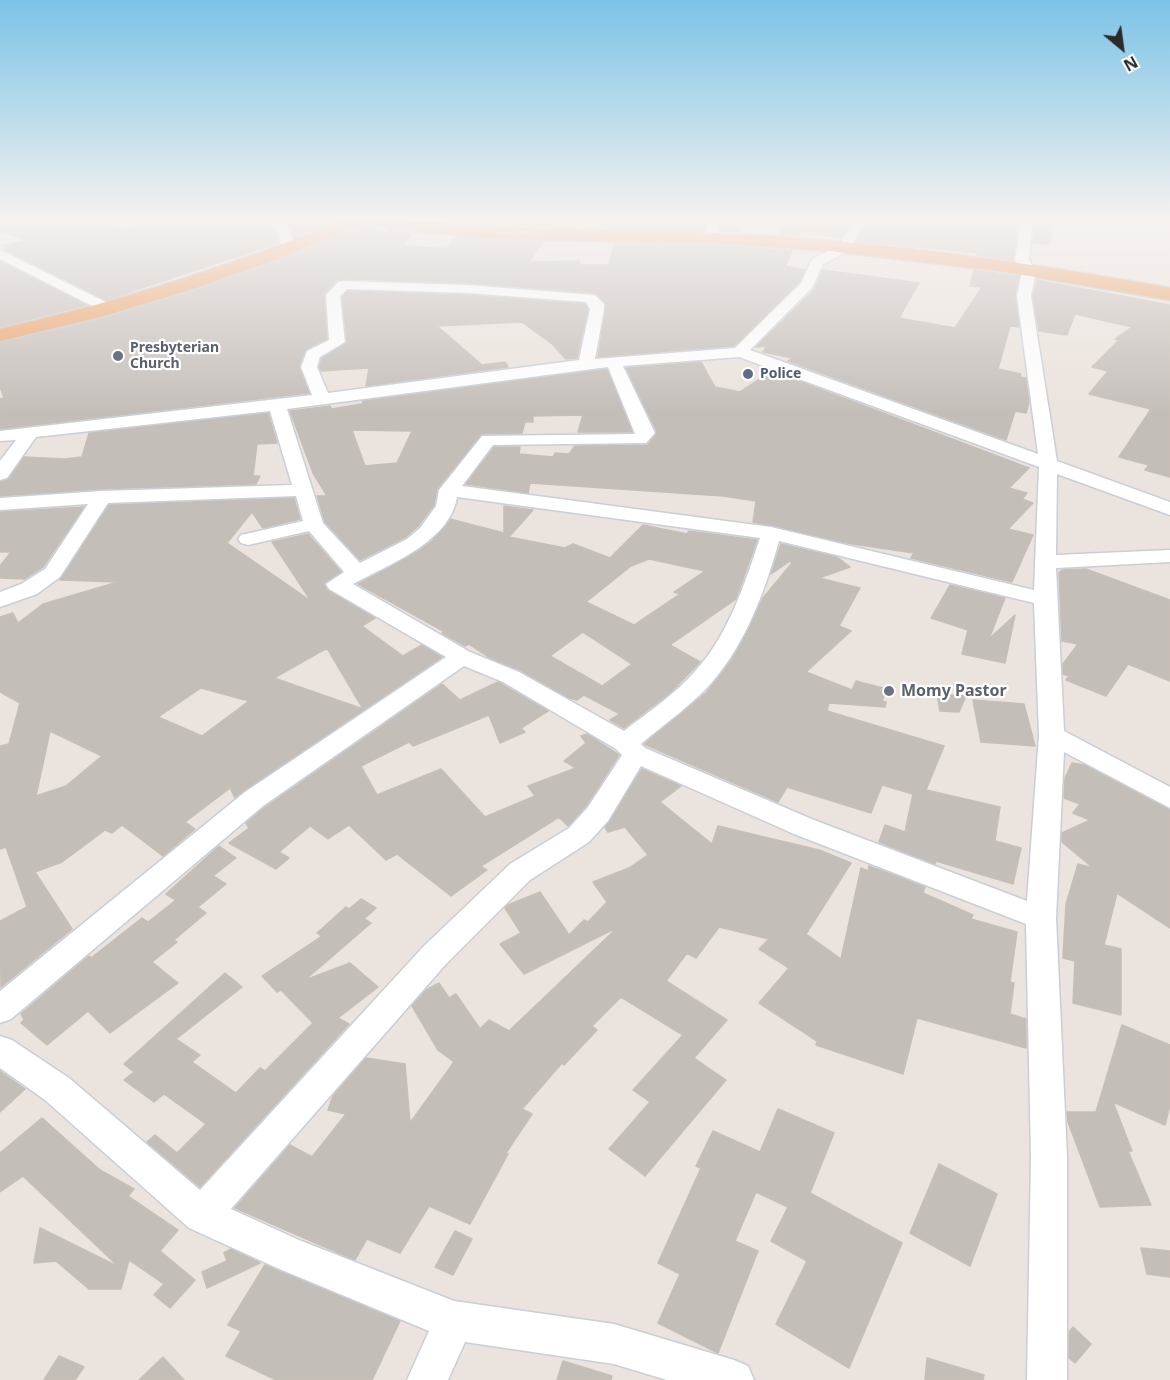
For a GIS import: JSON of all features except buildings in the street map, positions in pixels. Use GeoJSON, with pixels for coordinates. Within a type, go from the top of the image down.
{"type":"FeatureCollection","features":[{"type":"Feature","properties":{"kind":"highway"},"geometry":{"type":"LineString","coordinates":[[0,335],[109,309],[193,283]]}},
{"type":"Feature","properties":{"kind":"highway"},"geometry":{"type":"LineString","coordinates":[[1105,283],[1170,294]]}},
{"type":"Feature","properties":{"kind":"street"},"geometry":{"type":"LineString","coordinates":[[56,283],[109,309]]}},
{"type":"Feature","properties":{"kind":"street"},"geometry":{"type":"LineString","coordinates":[[740,352],[808,283]]}},
{"type":"Feature","properties":{"kind":"street"},"geometry":{"type":"LineString","coordinates":[[1027,283],[1024,296],[1048,463],[1044,562],[1052,735],[1041,918],[1049,1157],[1047,1380]]}},
{"type":"Feature","properties":{"kind":"street"},"geometry":{"type":"LineString","coordinates":[[321,398],[309,367],[313,354],[337,342],[333,295],[343,285],[468,289],[590,298],[597,304],[597,309],[586,364]]}},
{"type":"Feature","properties":{"kind":"street"},"geometry":{"type":"LineString","coordinates":[[0,436],[277,405],[586,364],[740,352],[1170,509]]}},
{"type":"Feature","properties":{"kind":"street"},"geometry":{"type":"LineString","coordinates":[[613,361],[646,433],[640,439],[488,440],[449,490],[446,507],[427,532],[414,543],[337,584],[462,657],[511,677],[631,749],[804,827],[1041,918]]}},
{"type":"Feature","properties":{"kind":"street"},"geometry":{"type":"LineString","coordinates":[[277,405],[314,524],[357,573]]}},
{"type":"Feature","properties":{"kind":"street"},"geometry":{"type":"LineString","coordinates":[[0,474],[30,433]]}},
{"type":"Feature","properties":{"kind":"street"},"geometry":{"type":"LineString","coordinates":[[0,504],[102,497],[304,490]]}},
{"type":"Feature","properties":{"kind":"street"},"geometry":{"type":"LineString","coordinates":[[449,490],[771,533],[1045,599]]}},
{"type":"Feature","properties":{"kind":"street"},"geometry":{"type":"LineString","coordinates":[[0,600],[29,589],[53,573],[102,497]]}},
{"type":"Feature","properties":{"kind":"street"},"geometry":{"type":"LineString","coordinates":[[248,539],[314,524]]}},
{"type":"Feature","properties":{"kind":"street"},"geometry":{"type":"LineString","coordinates":[[202,1215],[435,955],[520,872],[579,836],[598,814],[631,749],[713,665],[728,641],[758,578],[771,533]]}},
{"type":"Feature","properties":{"kind":"street"},"geometry":{"type":"LineString","coordinates":[[1044,562],[1170,556]]}},
{"type":"Feature","properties":{"kind":"street"},"geometry":{"type":"LineString","coordinates":[[0,1010],[254,799],[462,657]]}},
{"type":"Feature","properties":{"kind":"street"},"geometry":{"type":"LineString","coordinates":[[1052,735],[1170,799]]}},
{"type":"Feature","properties":{"kind":"street"},"geometry":{"type":"LineString","coordinates":[[0,1050],[57,1089],[202,1215],[290,1255],[454,1321],[614,1344],[734,1380]]}},
{"type":"Feature","properties":{"kind":"street"},"geometry":{"type":"LineString","coordinates":[[427,1380],[454,1321]]}},
{"type":"Feature","properties":{"kind":"place","name":"Presbyterian Church"},"geometry":{"type":"Point","coordinates":[118,356]}},
{"type":"Feature","properties":{"kind":"place","name":"Police"},"geometry":{"type":"Point","coordinates":[748,374]}},
{"type":"Feature","properties":{"kind":"place","name":"Momy Pastor"},"geometry":{"type":"Point","coordinates":[889,691]}}]}
